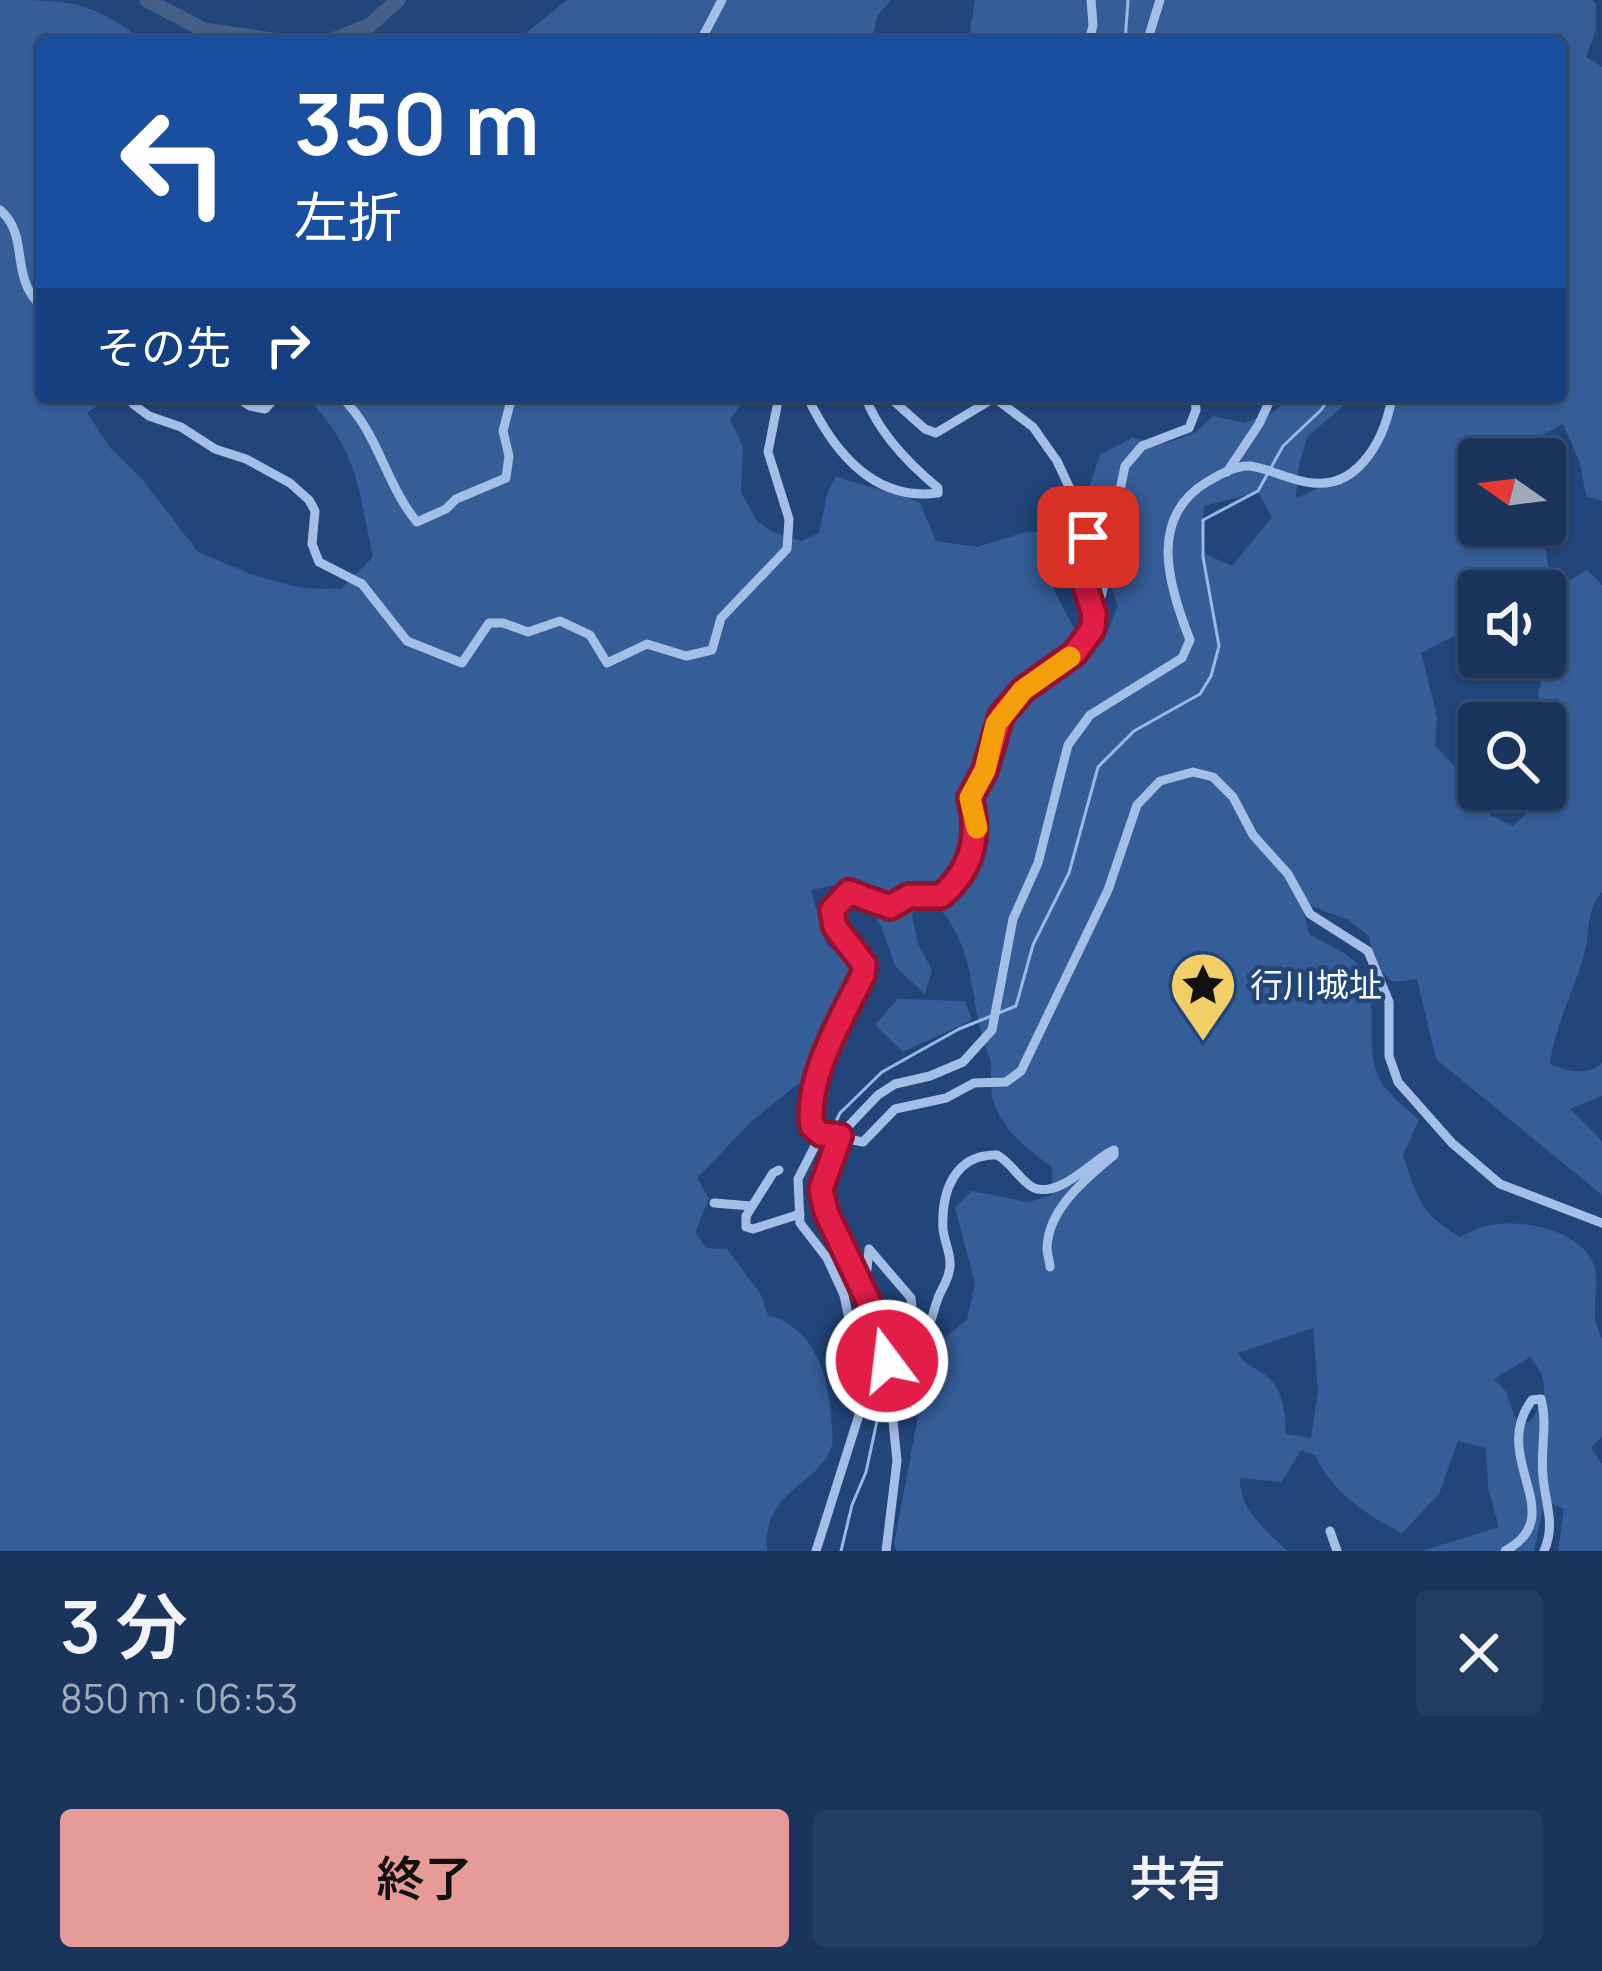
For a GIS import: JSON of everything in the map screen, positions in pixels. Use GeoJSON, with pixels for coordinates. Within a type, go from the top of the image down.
{"type":"FeatureCollection","features":[{"type":"Feature","properties":{"kind":"street"},"geometry":{"type":"LineString","coordinates":[[703,36],[722,0]]}},
{"type":"Feature","properties":{"kind":"street"},"geometry":{"type":"LineString","coordinates":[[1091,0],[1091,36]]}},
{"type":"Feature","properties":{"kind":"street"},"geometry":{"type":"LineString","coordinates":[[1150,36],[1160,0]]}},
{"type":"Feature","properties":{"kind":"street"},"geometry":{"type":"LineString","coordinates":[[0,210],[10,218],[17,236],[21,279],[36,299]]}},
{"type":"Feature","properties":{"kind":"street"},"geometry":{"type":"LineString","coordinates":[[134,402],[149,416],[269,470],[309,500],[315,511],[312,544],[320,562],[362,584],[407,641],[462,663],[489,623],[528,632],[560,621],[590,635],[607,663],[647,644],[686,656],[712,650],[721,618],[787,550],[789,519],[768,452],[778,402]]}},
{"type":"Feature","properties":{"kind":"street"},"geometry":{"type":"LineString","coordinates":[[244,402],[265,409],[271,402]]}},
{"type":"Feature","properties":{"kind":"street"},"geometry":{"type":"LineString","coordinates":[[345,402],[363,424],[400,500],[417,522],[506,478],[509,456],[503,431],[510,402]]}},
{"type":"Feature","properties":{"kind":"street"},"geometry":{"type":"LineString","coordinates":[[810,402],[824,432],[850,466],[887,486],[916,494],[938,493],[895,445],[867,402]]}},
{"type":"Feature","properties":{"kind":"street"},"geometry":{"type":"LineString","coordinates":[[895,402],[936,433],[985,402]]}},
{"type":"Feature","properties":{"kind":"street"},"geometry":{"type":"LineString","coordinates":[[1000,402],[1051,448],[1086,523],[1084,582],[1094,614]]}},
{"type":"Feature","properties":{"kind":"street"},"geometry":{"type":"LineString","coordinates":[[1195,402],[1189,428],[1142,446],[1125,466],[1120,490],[1122,534],[1087,642],[1023,690],[996,724],[985,770],[970,798],[978,821],[960,878],[941,896],[909,896],[890,907],[849,892],[832,910],[835,927],[864,964],[863,975],[821,1071],[810,1113],[812,1126],[821,1134],[863,1142],[895,1109],[946,1098],[974,1084],[1006,1082],[1021,1071],[1108,890],[1137,805],[1160,781],[1193,772],[1213,777],[1233,796],[1253,835],[1288,874],[1310,914],[1368,951],[1388,1002],[1393,1072],[1452,1143],[1499,1184],[1602,1223]]}},
{"type":"Feature","properties":{"kind":"street"},"geometry":{"type":"LineString","coordinates":[[1227,472],[1269,402]]}},
{"type":"Feature","properties":{"kind":"street"},"geometry":{"type":"LineString","coordinates":[[886,1551],[897,1461],[881,1328],[826,1212],[821,1189],[840,1136],[878,1095],[895,1084],[962,1062],[992,1030],[1013,919],[1038,862],[1068,745],[1090,715],[1168,670],[1189,647],[1168,572],[1169,544],[1184,499],[1246,465],[1314,484],[1334,481],[1360,464],[1383,434],[1391,402]]}},
{"type":"Feature","properties":{"kind":"street"},"geometry":{"type":"LineString","coordinates":[[816,1551],[859,1414],[858,1363],[848,1310],[827,1258],[803,1230],[800,1214],[799,1179],[821,1134]]}},
{"type":"Feature","properties":{"kind":"street"},"geometry":{"type":"LineString","coordinates":[[838,1281],[868,1267],[869,1249],[911,1298],[914,1325],[918,1332],[924,1330],[932,1322],[948,1281],[951,1260],[943,1230],[946,1191],[961,1168],[978,1155],[997,1155],[1033,1187],[1046,1188],[1063,1184],[1114,1150],[1069,1194],[1060,1210],[1047,1249],[1050,1267]]}},
{"type":"Feature","properties":{"kind":"street"},"geometry":{"type":"LineString","coordinates":[[779,1170],[746,1216],[746,1227],[800,1214]]}},
{"type":"Feature","properties":{"kind":"street"},"geometry":{"type":"LineString","coordinates":[[714,1203],[752,1206]]}},
{"type":"Feature","properties":{"kind":"street"},"geometry":{"type":"LineString","coordinates":[[1505,1551],[1525,1536],[1533,1512],[1531,1490],[1517,1457],[1517,1438],[1521,1414],[1532,1400],[1540,1399],[1543,1478],[1551,1525],[1544,1551]]}},
{"type":"Feature","properties":{"kind":"street"},"geometry":{"type":"LineString","coordinates":[[1330,1531],[1337,1551]]}},
{"type":"Feature","properties":{"kind":"shaded area"},"geometry":{"type":"Polygon","coordinates":[[[0,0],[78,5],[137,36],[36,36],[36,402],[102,402],[87,413],[198,552],[301,588],[341,589],[373,557],[347,453],[311,402],[747,402],[730,419],[743,447],[741,492],[757,521],[773,532],[801,541],[819,533],[836,476],[920,503],[936,541],[977,547],[1025,532],[1047,533],[1054,590],[1076,632],[1103,642],[1118,606],[1101,560],[1103,530],[1086,496],[1100,455],[1132,438],[1164,444],[1196,432],[1213,416],[1245,423],[1285,402],[1348,402],[1307,437],[1296,498],[1330,482],[1358,460],[1380,432],[1393,402],[1566,402],[1566,36],[969,36],[975,0],[1592,0],[1596,30],[1586,57],[1602,67],[1602,501],[1586,496],[1580,463],[1563,424],[1539,438],[1458,438],[1458,546],[1545,546],[1549,570],[1458,570],[1458,634],[1421,653],[1437,717],[1435,746],[1458,770],[1458,810],[1488,810],[1513,826],[1530,810],[1566,810],[1566,702],[1540,702],[1538,694],[1542,678],[1566,678],[1566,582],[1587,570],[1602,585],[1602,892],[1591,914],[1584,955],[1550,1064],[1583,1071],[1602,1063],[1602,1096],[1570,1109],[1602,1141],[1602,1195],[1436,1059],[1417,979],[1392,982],[1374,963],[1369,936],[1348,920],[1301,902],[1309,934],[1352,959],[1365,977],[1372,1051],[1380,1080],[1419,1120],[1403,1155],[1428,1212],[1460,1237],[1501,1224],[1552,1230],[1582,1247],[1591,1259],[1596,1274],[1596,1322],[1602,1338],[1602,1437],[1591,1448],[1602,1464],[1602,1551],[1558,1551],[1564,1509],[1551,1503],[1542,1513],[1534,1551],[1422,1551],[1499,1527],[1488,1488],[1486,1448],[1458,1441],[1439,1494],[1402,1533],[1351,1501],[1315,1455],[1301,1450],[1282,1482],[1240,1478],[1249,1510],[1288,1551],[897,1551],[894,1544],[924,1384],[939,1342],[967,1320],[975,1283],[955,1208],[972,1191],[1029,1202],[1052,1195],[1052,1167],[1012,1133],[995,1106],[990,1060],[966,960],[943,912],[928,896],[912,914],[918,944],[932,970],[925,994],[895,966],[881,926],[865,902],[836,885],[811,890],[826,943],[852,968],[851,1002],[812,1073],[753,1120],[697,1178],[709,1199],[695,1232],[706,1248],[727,1249],[760,1293],[768,1315],[784,1321],[807,1341],[827,1385],[832,1445],[826,1459],[782,1501],[768,1531],[767,1551],[0,1551],[0,0]],[[1258,492],[1204,506],[1201,552],[1232,566],[1272,517],[1258,492]],[[1313,1328],[1238,1353],[1274,1384],[1286,1434],[1311,1438],[1318,1391],[1313,1328]],[[1530,1357],[1494,1379],[1506,1392],[1516,1419],[1530,1423],[1540,1405],[1541,1374],[1530,1357]]]}},
{"type":"Feature","properties":{"kind":"shaded area"},"geometry":{"type":"Polygon","coordinates":[[[567,0],[891,0],[878,15],[873,36],[522,36],[567,0]]]}},
{"type":"Feature","properties":{"kind":"shaded area"},"geometry":{"type":"Polygon","coordinates":[[[897,999],[965,1001],[972,1020],[903,1052],[875,1025],[897,999]]]}},
{"type":"Feature","properties":{"kind":"waterway"},"geometry":{"type":"LineString","coordinates":[[147,0],[204,30],[244,36]]}},
{"type":"Feature","properties":{"kind":"waterway"},"geometry":{"type":"LineString","coordinates":[[343,36],[370,25],[398,0]]}},
{"type":"Feature","properties":{"kind":"waterway"},"geometry":{"type":"LineString","coordinates":[[1125,36],[1128,0]]}},
{"type":"Feature","properties":{"kind":"waterway"},"geometry":{"type":"LineString","coordinates":[[848,1273],[812,1192],[813,1171],[840,1113],[882,1072],[959,1029],[1016,1006],[1033,945],[1069,873],[1098,767],[1134,731],[1200,694],[1211,676],[1219,646],[1203,557],[1203,520],[1258,491],[1283,446],[1327,402]]}},
{"type":"Feature","properties":{"kind":"waterway"},"geometry":{"type":"LineString","coordinates":[[841,1551],[866,1472],[883,1393],[851,1282]]}},
{"type":"Feature","properties":{"kind":"slow traffic"},"geometry":{"type":"LineString","coordinates":[[977,828],[970,798],[985,770],[996,724],[1023,690],[1070,657]]}},
{"type":"Feature","properties":{"kind":"place","name":"行川城址"},"geometry":{"type":"Point","coordinates":[1203,1044]}},
{"type":"Feature","properties":{"kind":"route"},"geometry":{"type":"LineString","coordinates":[[887,1361],[881,1328],[826,1212],[821,1189],[840,1136],[821,1134],[812,1126],[810,1113],[833,1039],[863,975],[864,964],[835,927],[832,910],[849,892],[890,907],[909,896],[941,896],[960,878],[978,821],[970,798],[985,770],[996,724],[1023,690],[1087,642],[1093,628],[1094,614],[1084,582],[1088,537]]}}]}
